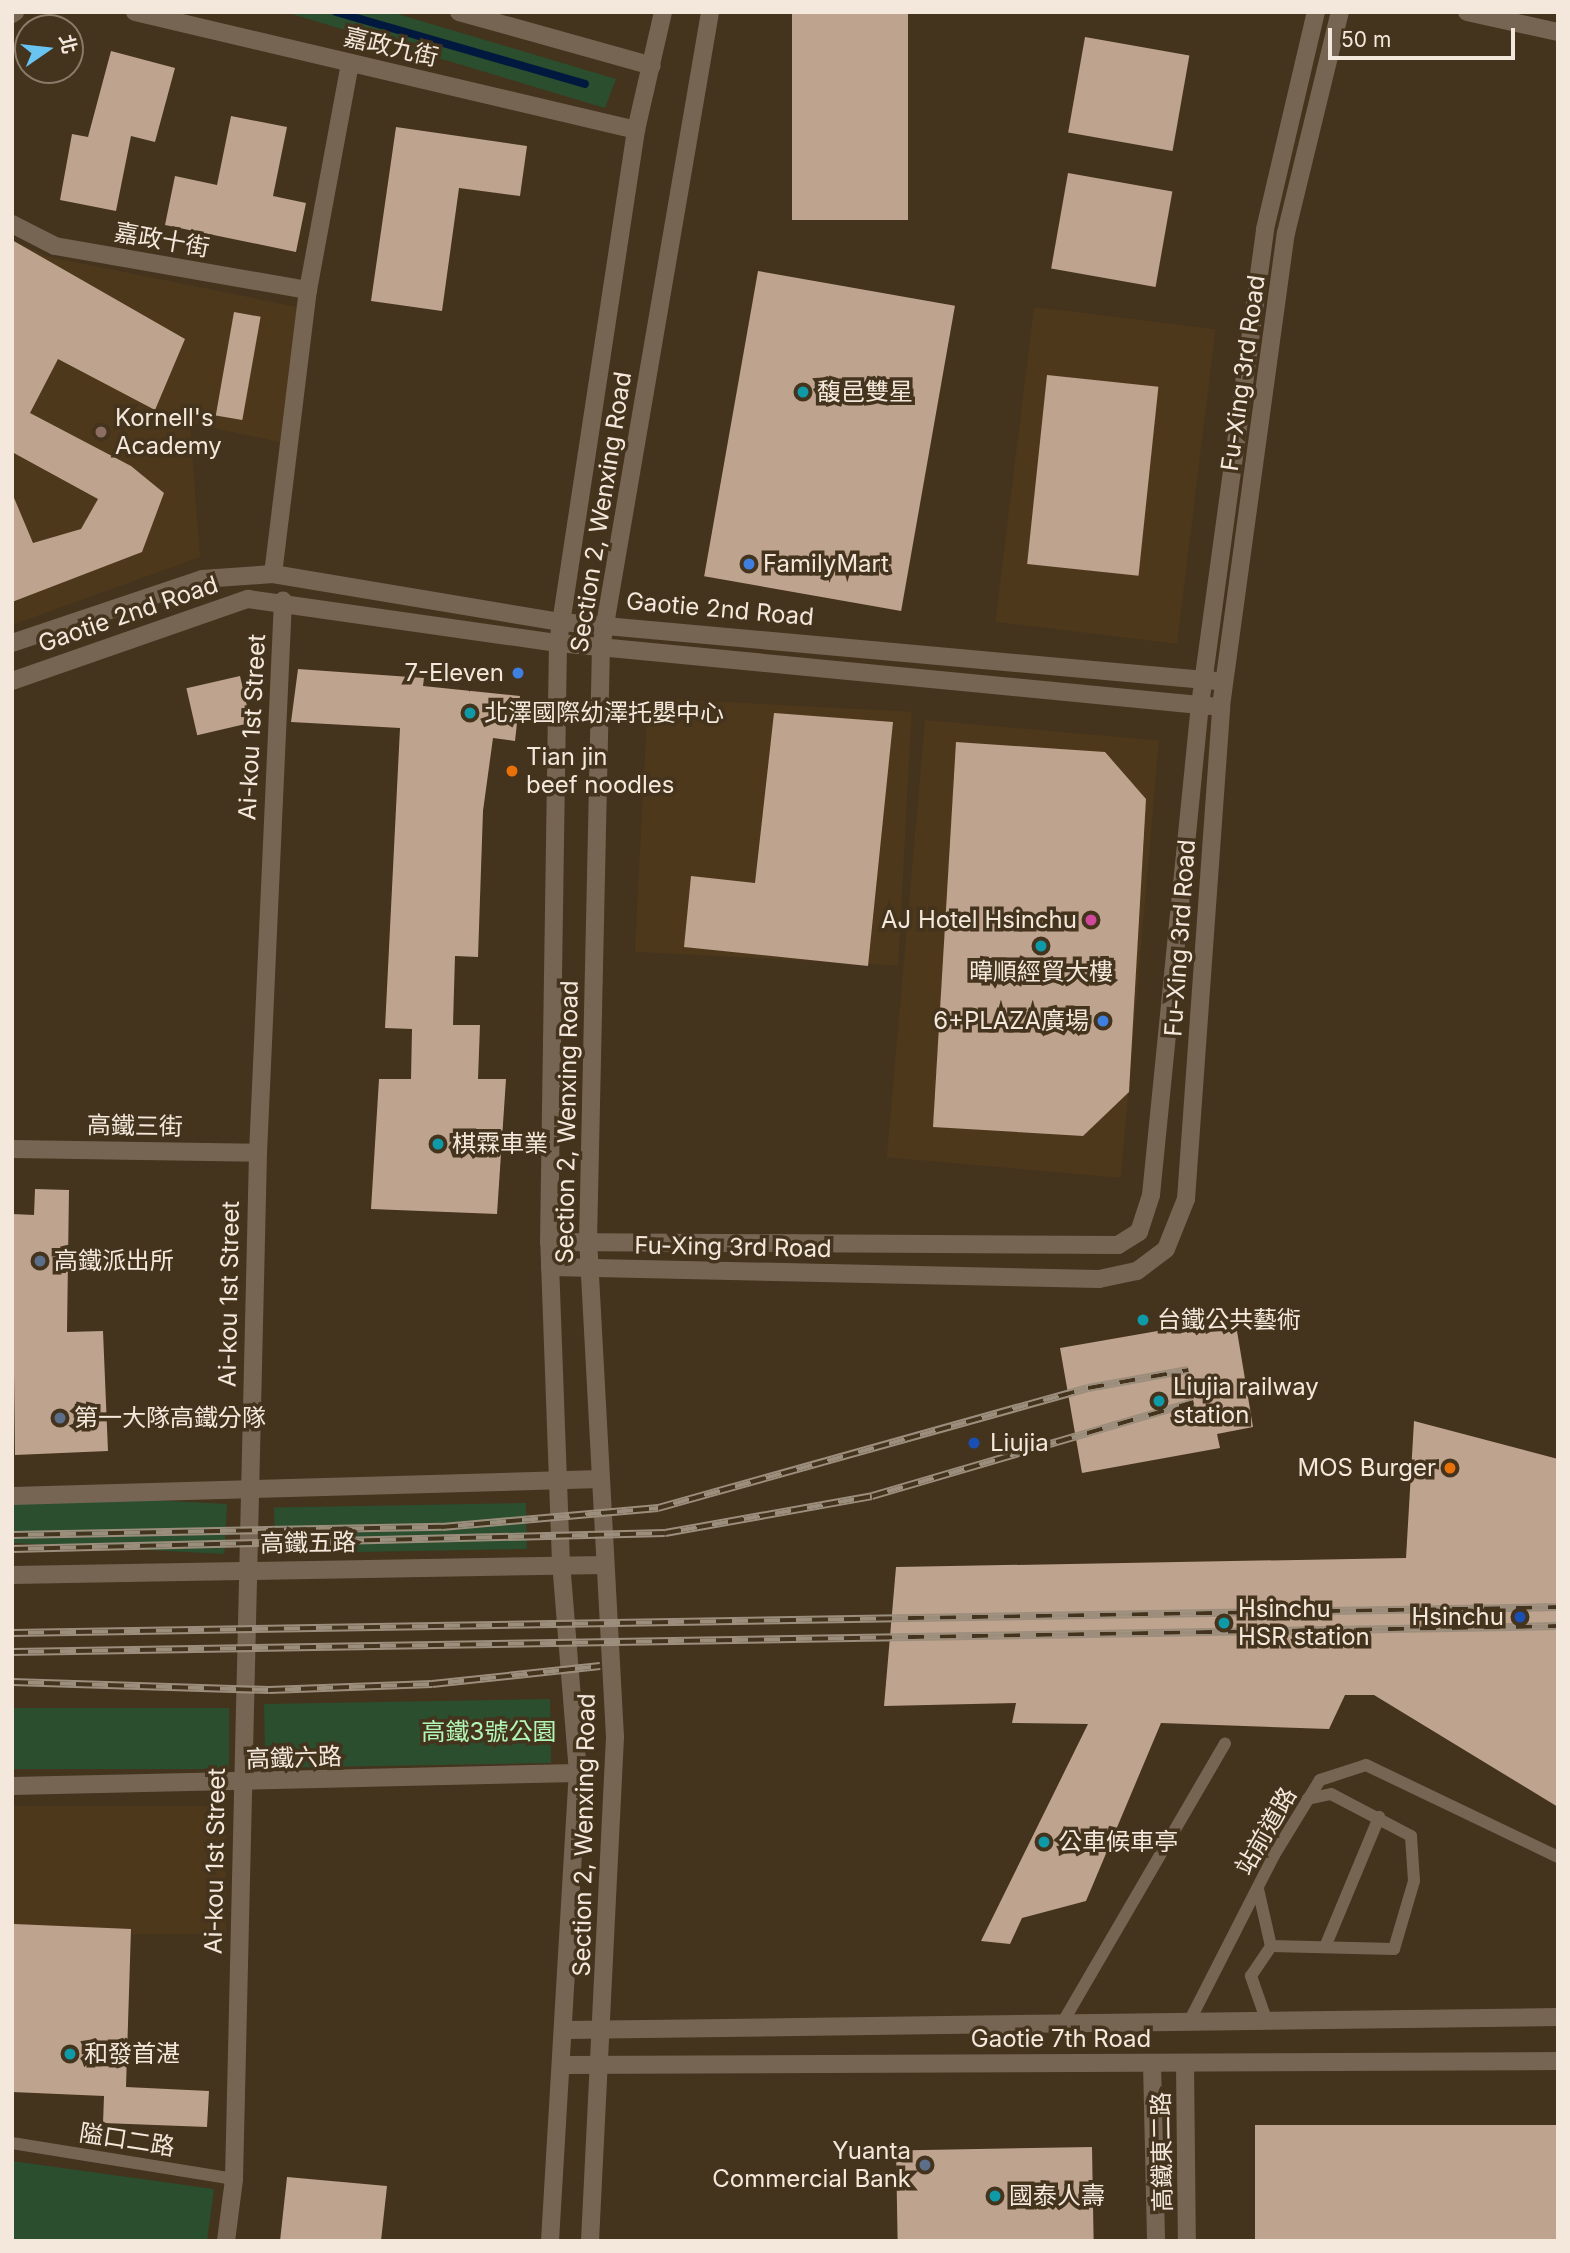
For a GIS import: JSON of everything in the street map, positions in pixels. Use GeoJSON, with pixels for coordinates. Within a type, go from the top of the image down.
{"type":"FeatureCollection","features":[{"type":"Feature","properties":{"kind":"street","name":"嘉政九街"},"geometry":{"type":"LineString","coordinates":[[135,12],[636,130]]}},
{"type":"Feature","properties":{"kind":"street","name":"嘉政九街"},"geometry":{"type":"LineString","coordinates":[[459,12],[652,66]]}},
{"type":"Feature","properties":{"kind":"street","name":"Section 2, Wenxing Road"},"geometry":{"type":"LineString","coordinates":[[550,2241],[564,2065],[578,1773],[561,1563],[549,1242],[558,643],[636,130],[663,12]]}},
{"type":"Feature","properties":{"kind":"street","name":"Section 2, Wenxing Road"},"geometry":{"type":"LineString","coordinates":[[590,2241],[604,2031],[615,1737],[588,1242],[601,648],[710,12]]}},
{"type":"Feature","properties":{"kind":"street","name":"Fu-Xing 3rd Road"},"geometry":{"type":"LineString","coordinates":[[549,1242],[1118,1245],[1139,1232],[1151,1195],[1200,705],[1265,229],[1316,12]]}},
{"type":"Feature","properties":{"kind":"street","name":"Fu-Xing 3rd Road"},"geometry":{"type":"LineString","coordinates":[[550,1267],[1099,1279],[1137,1271],[1166,1249],[1186,1199],[1221,706],[1227,682],[1286,233],[1340,12]]}},
{"type":"Feature","properties":{"kind":"street"},"geometry":{"type":"LineString","coordinates":[[1466,12],[1558,32]]}},
{"type":"Feature","properties":{"kind":"street"},"geometry":{"type":"LineString","coordinates":[[273,574],[308,290],[350,63]]}},
{"type":"Feature","properties":{"kind":"street","name":"嘉政十街"},"geometry":{"type":"LineString","coordinates":[[12,224],[55,246],[308,290]]}},
{"type":"Feature","properties":{"kind":"street","name":"Gaotie 2nd Road"},"geometry":{"type":"LineString","coordinates":[[12,643],[202,579],[273,574],[561,622],[604,622],[1227,682]]}},
{"type":"Feature","properties":{"kind":"street","name":"Gaotie 2nd Road"},"geometry":{"type":"LineString","coordinates":[[12,681],[212,608],[248,599],[283,601],[601,648],[1221,706]]}},
{"type":"Feature","properties":{"kind":"street","name":"Ai-kou 1st Street"},"geometry":{"type":"LineString","coordinates":[[226,2241],[234,2179],[239,1785],[249,1568],[258,1153],[283,601]]}},
{"type":"Feature","properties":{"kind":"street","name":"高鐵三街"},"geometry":{"type":"LineString","coordinates":[[12,1149],[258,1153]]}},
{"type":"Feature","properties":{"kind":"street"},"geometry":{"type":"LineString","coordinates":[[12,1496],[601,1479]]}},
{"type":"Feature","properties":{"kind":"street","name":"高鐵五路"},"geometry":{"type":"LineString","coordinates":[[12,1575],[249,1568],[561,1563],[605,1565]]}},
{"type":"Feature","properties":{"kind":"street","name":"高鐵六路"},"geometry":{"type":"LineString","coordinates":[[12,1786],[239,1785],[578,1773]]}},
{"type":"Feature","properties":{"kind":"street","name":"Gaotie 7th Road"},"geometry":{"type":"LineString","coordinates":[[566,2030],[1060,2027],[1558,2017]]}},
{"type":"Feature","properties":{"kind":"street","name":"Gaotie 7th Road"},"geometry":{"type":"LineString","coordinates":[[564,2065],[1558,2061]]}},
{"type":"Feature","properties":{"kind":"street","name":"高鐵東二路"},"geometry":{"type":"LineString","coordinates":[[1152,2063],[1156,2241]]}},
{"type":"Feature","properties":{"kind":"street","name":"高鐵東二路"},"geometry":{"type":"LineString","coordinates":[[1185,2063],[1188,2241]]}},
{"type":"Feature","properties":{"kind":"lane"},"geometry":{"type":"LineString","coordinates":[[1060,2027],[1225,1742]]}},
{"type":"Feature","properties":{"kind":"lane","name":"站前道路"},"geometry":{"type":"LineString","coordinates":[[1188,2024],[1258,1887],[1320,1780],[1366,1765],[1558,1857]]}},
{"type":"Feature","properties":{"kind":"lane"},"geometry":{"type":"LineString","coordinates":[[1271,1946],[1394,1949],[1414,1881],[1411,1836],[1331,1794],[1308,1799]]}},
{"type":"Feature","properties":{"kind":"lane"},"geometry":{"type":"LineString","coordinates":[[1325,1947],[1379,1817]]}},
{"type":"Feature","properties":{"kind":"lane"},"geometry":{"type":"LineString","coordinates":[[1258,1887],[1271,1946],[1251,1976],[1268,2022]]}},
{"type":"Feature","properties":{"kind":"lane","name":"隘口二路"},"geometry":{"type":"LineString","coordinates":[[12,2143],[234,2179]]}},
{"type":"Feature","properties":{"kind":"shaded area","name":"Kornell's Academy"},"geometry":{"type":"Polygon","coordinates":[[[12,240],[49,257],[298,307],[280,442],[190,423],[200,557],[12,625],[12,240]]]}},
{"type":"Feature","properties":{"kind":"shaded area"},"geometry":{"type":"Polygon","coordinates":[[[1034,307],[1216,329],[1177,644],[995,622],[1034,307]]]}},
{"type":"Feature","properties":{"kind":"shaded area"},"geometry":{"type":"Polygon","coordinates":[[[648,698],[912,712],[898,965],[635,952],[648,698]]]}},
{"type":"Feature","properties":{"kind":"shaded area","name":"暐順經貿大樓"},"geometry":{"type":"Polygon","coordinates":[[[925,720],[1159,740],[1121,1178],[887,1157],[925,720]]]}},
{"type":"Feature","properties":{"kind":"shaded area"},"geometry":{"type":"Polygon","coordinates":[[[12,1806],[226,1806],[226,1934],[12,1934],[12,1806]]]}},
{"type":"Feature","properties":{"kind":"green space"},"geometry":{"type":"Polygon","coordinates":[[[285,12],[391,12],[616,79],[605,108],[285,12]]]}},
{"type":"Feature","properties":{"kind":"green space"},"geometry":{"type":"Polygon","coordinates":[[[12,1493],[227,1504],[224,1554],[12,1543],[12,1493]]]}},
{"type":"Feature","properties":{"kind":"green space"},"geometry":{"type":"Polygon","coordinates":[[[526,1503],[527,1549],[275,1553],[274,1507],[526,1503]]]}},
{"type":"Feature","properties":{"kind":"green space","name":"高鐵3號公園"},"geometry":{"type":"Polygon","coordinates":[[[550,1699],[551,1763],[265,1768],[264,1704],[550,1699]]]}},
{"type":"Feature","properties":{"kind":"green space"},"geometry":{"type":"Polygon","coordinates":[[[12,1708],[229,1708],[229,1769],[12,1769],[12,1708]]]}},
{"type":"Feature","properties":{"kind":"green space"},"geometry":{"type":"Polygon","coordinates":[[[12,2161],[214,2189],[207,2241],[12,2241],[12,2161]]]}},
{"type":"Feature","properties":{"kind":"building"},"geometry":{"type":"Polygon","coordinates":[[[792,12],[908,12],[908,220],[792,220],[792,12]]]}},
{"type":"Feature","properties":{"kind":"building"},"geometry":{"type":"Polygon","coordinates":[[[1085,37],[1189,55],[1173,151],[1068,133],[1085,37]]]}},
{"type":"Feature","properties":{"kind":"building"},"geometry":{"type":"Polygon","coordinates":[[[111,51],[175,68],[155,142],[131,136],[116,211],[60,200],[72,134],[88,137],[111,51]]]}},
{"type":"Feature","properties":{"kind":"building"},"geometry":{"type":"Polygon","coordinates":[[[231,116],[287,127],[273,196],[306,203],[296,252],[165,225],[175,176],[217,185],[231,116]]]}},
{"type":"Feature","properties":{"kind":"building"},"geometry":{"type":"Polygon","coordinates":[[[396,127],[527,146],[520,196],[459,188],[442,311],[371,301],[396,127]]]}},
{"type":"Feature","properties":{"kind":"building"},"geometry":{"type":"Polygon","coordinates":[[[1068,173],[1172,191],[1156,287],[1051,269],[1068,173]]]}},
{"type":"Feature","properties":{"kind":"building"},"geometry":{"type":"Polygon","coordinates":[[[12,240],[185,339],[155,410],[58,359],[30,413],[131,466],[164,493],[142,552],[12,602],[12,493],[33,543],[81,529],[98,499],[12,452],[12,240]]]}},
{"type":"Feature","properties":{"kind":"building"},"geometry":{"type":"Polygon","coordinates":[[[758,271],[955,306],[901,611],[704,576],[758,271]]]}},
{"type":"Feature","properties":{"kind":"building"},"geometry":{"type":"Polygon","coordinates":[[[234,312],[261,317],[242,420],[216,415],[234,312]]]}},
{"type":"Feature","properties":{"kind":"building"},"geometry":{"type":"Polygon","coordinates":[[[1047,375],[1158,387],[1139,576],[1027,564],[1047,375]]]}},
{"type":"Feature","properties":{"kind":"building"},"geometry":{"type":"Polygon","coordinates":[[[298,669],[424,678],[423,686],[520,696],[515,741],[493,738],[483,811],[478,957],[455,956],[453,1025],[480,1025],[478,1079],[506,1079],[497,1214],[371,1209],[379,1079],[411,1079],[412,1029],[385,1028],[400,728],[291,722],[298,669]]]}},
{"type":"Feature","properties":{"kind":"building"},"geometry":{"type":"Polygon","coordinates":[[[240,676],[251,723],[197,735],[186,688],[240,676]]]}},
{"type":"Feature","properties":{"kind":"building"},"geometry":{"type":"Polygon","coordinates":[[[774,713],[893,722],[868,966],[684,947],[691,876],[755,883],[774,713]]]}},
{"type":"Feature","properties":{"kind":"building","name":"暐順經貿大樓"},"geometry":{"type":"Polygon","coordinates":[[[956,742],[1105,752],[1146,799],[1129,1092],[1083,1136],[933,1127],[956,742]]]}},
{"type":"Feature","properties":{"kind":"building"},"geometry":{"type":"Polygon","coordinates":[[[35,1189],[69,1190],[67,1332],[103,1331],[108,1451],[15,1455],[12,1214],[34,1215],[35,1189]]]}},
{"type":"Feature","properties":{"kind":"building","name":"Liujia railway station"},"geometry":{"type":"Polygon","coordinates":[[[1192,1325],[1193,1333],[1236,1325],[1253,1427],[1217,1434],[1220,1448],[1082,1473],[1060,1348],[1192,1325]]]}},
{"type":"Feature","properties":{"kind":"building","name":"Hsinchu HSR station"},"geometry":{"type":"Polygon","coordinates":[[[1414,1421],[1558,1459],[1558,1807],[1374,1695],[1345,1695],[1329,1729],[1161,1723],[1086,1901],[1022,1918],[1010,1944],[981,1941],[1088,1724],[1012,1723],[1016,1703],[884,1706],[896,1567],[1406,1558],[1414,1421]]]}},
{"type":"Feature","properties":{"kind":"building","name":"和發首湛"},"geometry":{"type":"Polygon","coordinates":[[[14,1924],[131,1929],[126,2087],[209,2091],[207,2127],[103,2123],[104,2096],[12,2092],[14,1924]]]}},
{"type":"Feature","properties":{"kind":"building"},"geometry":{"type":"Polygon","coordinates":[[[1255,2125],[1558,2125],[1558,2241],[1255,2241],[1255,2125]]]}},
{"type":"Feature","properties":{"kind":"building","name":"國泰人壽"},"geometry":{"type":"Polygon","coordinates":[[[1092,2147],[1094,2241],[898,2241],[896,2150],[1092,2147]]]}},
{"type":"Feature","properties":{"kind":"building"},"geometry":{"type":"Polygon","coordinates":[[[287,2177],[387,2186],[381,2241],[280,2241],[287,2177]]]}},
{"type":"Feature","properties":{"kind":"waterway"},"geometry":{"type":"LineString","coordinates":[[336,12],[585,84]]}},
{"type":"Feature","properties":{"kind":"railway"},"geometry":{"type":"LineString","coordinates":[[12,1535],[442,1527],[658,1508],[1088,1388],[1188,1370]]}},
{"type":"Feature","properties":{"kind":"railway"},"geometry":{"type":"LineString","coordinates":[[12,1549],[665,1533],[872,1496],[1194,1402]]}},
{"type":"Feature","properties":{"kind":"railway"},"geometry":{"type":"LineString","coordinates":[[12,1633],[1558,1607]]}},
{"type":"Feature","properties":{"kind":"railway"},"geometry":{"type":"LineString","coordinates":[[12,1652],[1558,1626]]}},
{"type":"Feature","properties":{"kind":"railway"},"geometry":{"type":"LineString","coordinates":[[12,1682],[269,1690],[432,1684],[600,1666]]}},
{"type":"Feature","properties":{"kind":"place","name":"馥邑雙星"},"geometry":{"type":"Point","coordinates":[803,392]}},
{"type":"Feature","properties":{"kind":"place","name":"Kornell's Academy"},"geometry":{"type":"Point","coordinates":[101,432]}},
{"type":"Feature","properties":{"kind":"place","name":"FamilyMart"},"geometry":{"type":"Point","coordinates":[749,564]}},
{"type":"Feature","properties":{"kind":"place","name":"7-Eleven"},"geometry":{"type":"Point","coordinates":[518,673]}},
{"type":"Feature","properties":{"kind":"place","name":"北澤國際幼澤托嬰中心"},"geometry":{"type":"Point","coordinates":[470,713]}},
{"type":"Feature","properties":{"kind":"place","name":"Tian jin beef noodles"},"geometry":{"type":"Point","coordinates":[512,771]}},
{"type":"Feature","properties":{"kind":"place","name":"AJ Hotel Hsinchu"},"geometry":{"type":"Point","coordinates":[1091,920]}},
{"type":"Feature","properties":{"kind":"place","name":"暐順經貿大樓"},"geometry":{"type":"Point","coordinates":[1041,946]}},
{"type":"Feature","properties":{"kind":"place","name":"6+PLAZA廣場"},"geometry":{"type":"Point","coordinates":[1103,1021]}},
{"type":"Feature","properties":{"kind":"place","name":"棋霖車業"},"geometry":{"type":"Point","coordinates":[438,1144]}},
{"type":"Feature","properties":{"kind":"place","name":"高鐵派出所"},"geometry":{"type":"Point","coordinates":[40,1261]}},
{"type":"Feature","properties":{"kind":"place","name":"台鐵公共藝術"},"geometry":{"type":"Point","coordinates":[1143,1320]}},
{"type":"Feature","properties":{"kind":"place","name":"Liujia railway station"},"geometry":{"type":"Point","coordinates":[1159,1401]}},
{"type":"Feature","properties":{"kind":"place","name":"第一大隊高鐵分隊"},"geometry":{"type":"Point","coordinates":[60,1418]}},
{"type":"Feature","properties":{"kind":"place","name":"Liujia"},"geometry":{"type":"Point","coordinates":[974,1443]}},
{"type":"Feature","properties":{"kind":"place","name":"MOS Burger"},"geometry":{"type":"Point","coordinates":[1450,1468]}},
{"type":"Feature","properties":{"kind":"place","name":"Hsinchu"},"geometry":{"type":"Point","coordinates":[1520,1617]}},
{"type":"Feature","properties":{"kind":"place","name":"Hsinchu HSR station"},"geometry":{"type":"Point","coordinates":[1224,1623]}},
{"type":"Feature","properties":{"kind":"place","name":"公車候車亭"},"geometry":{"type":"Point","coordinates":[1044,1842]}},
{"type":"Feature","properties":{"kind":"place","name":"和發首湛"},"geometry":{"type":"Point","coordinates":[70,2054]}},
{"type":"Feature","properties":{"kind":"place","name":"Yuanta Commercial Bank"},"geometry":{"type":"Point","coordinates":[925,2165]}},
{"type":"Feature","properties":{"kind":"place","name":"國泰人壽"},"geometry":{"type":"Point","coordinates":[995,2196]}}]}
